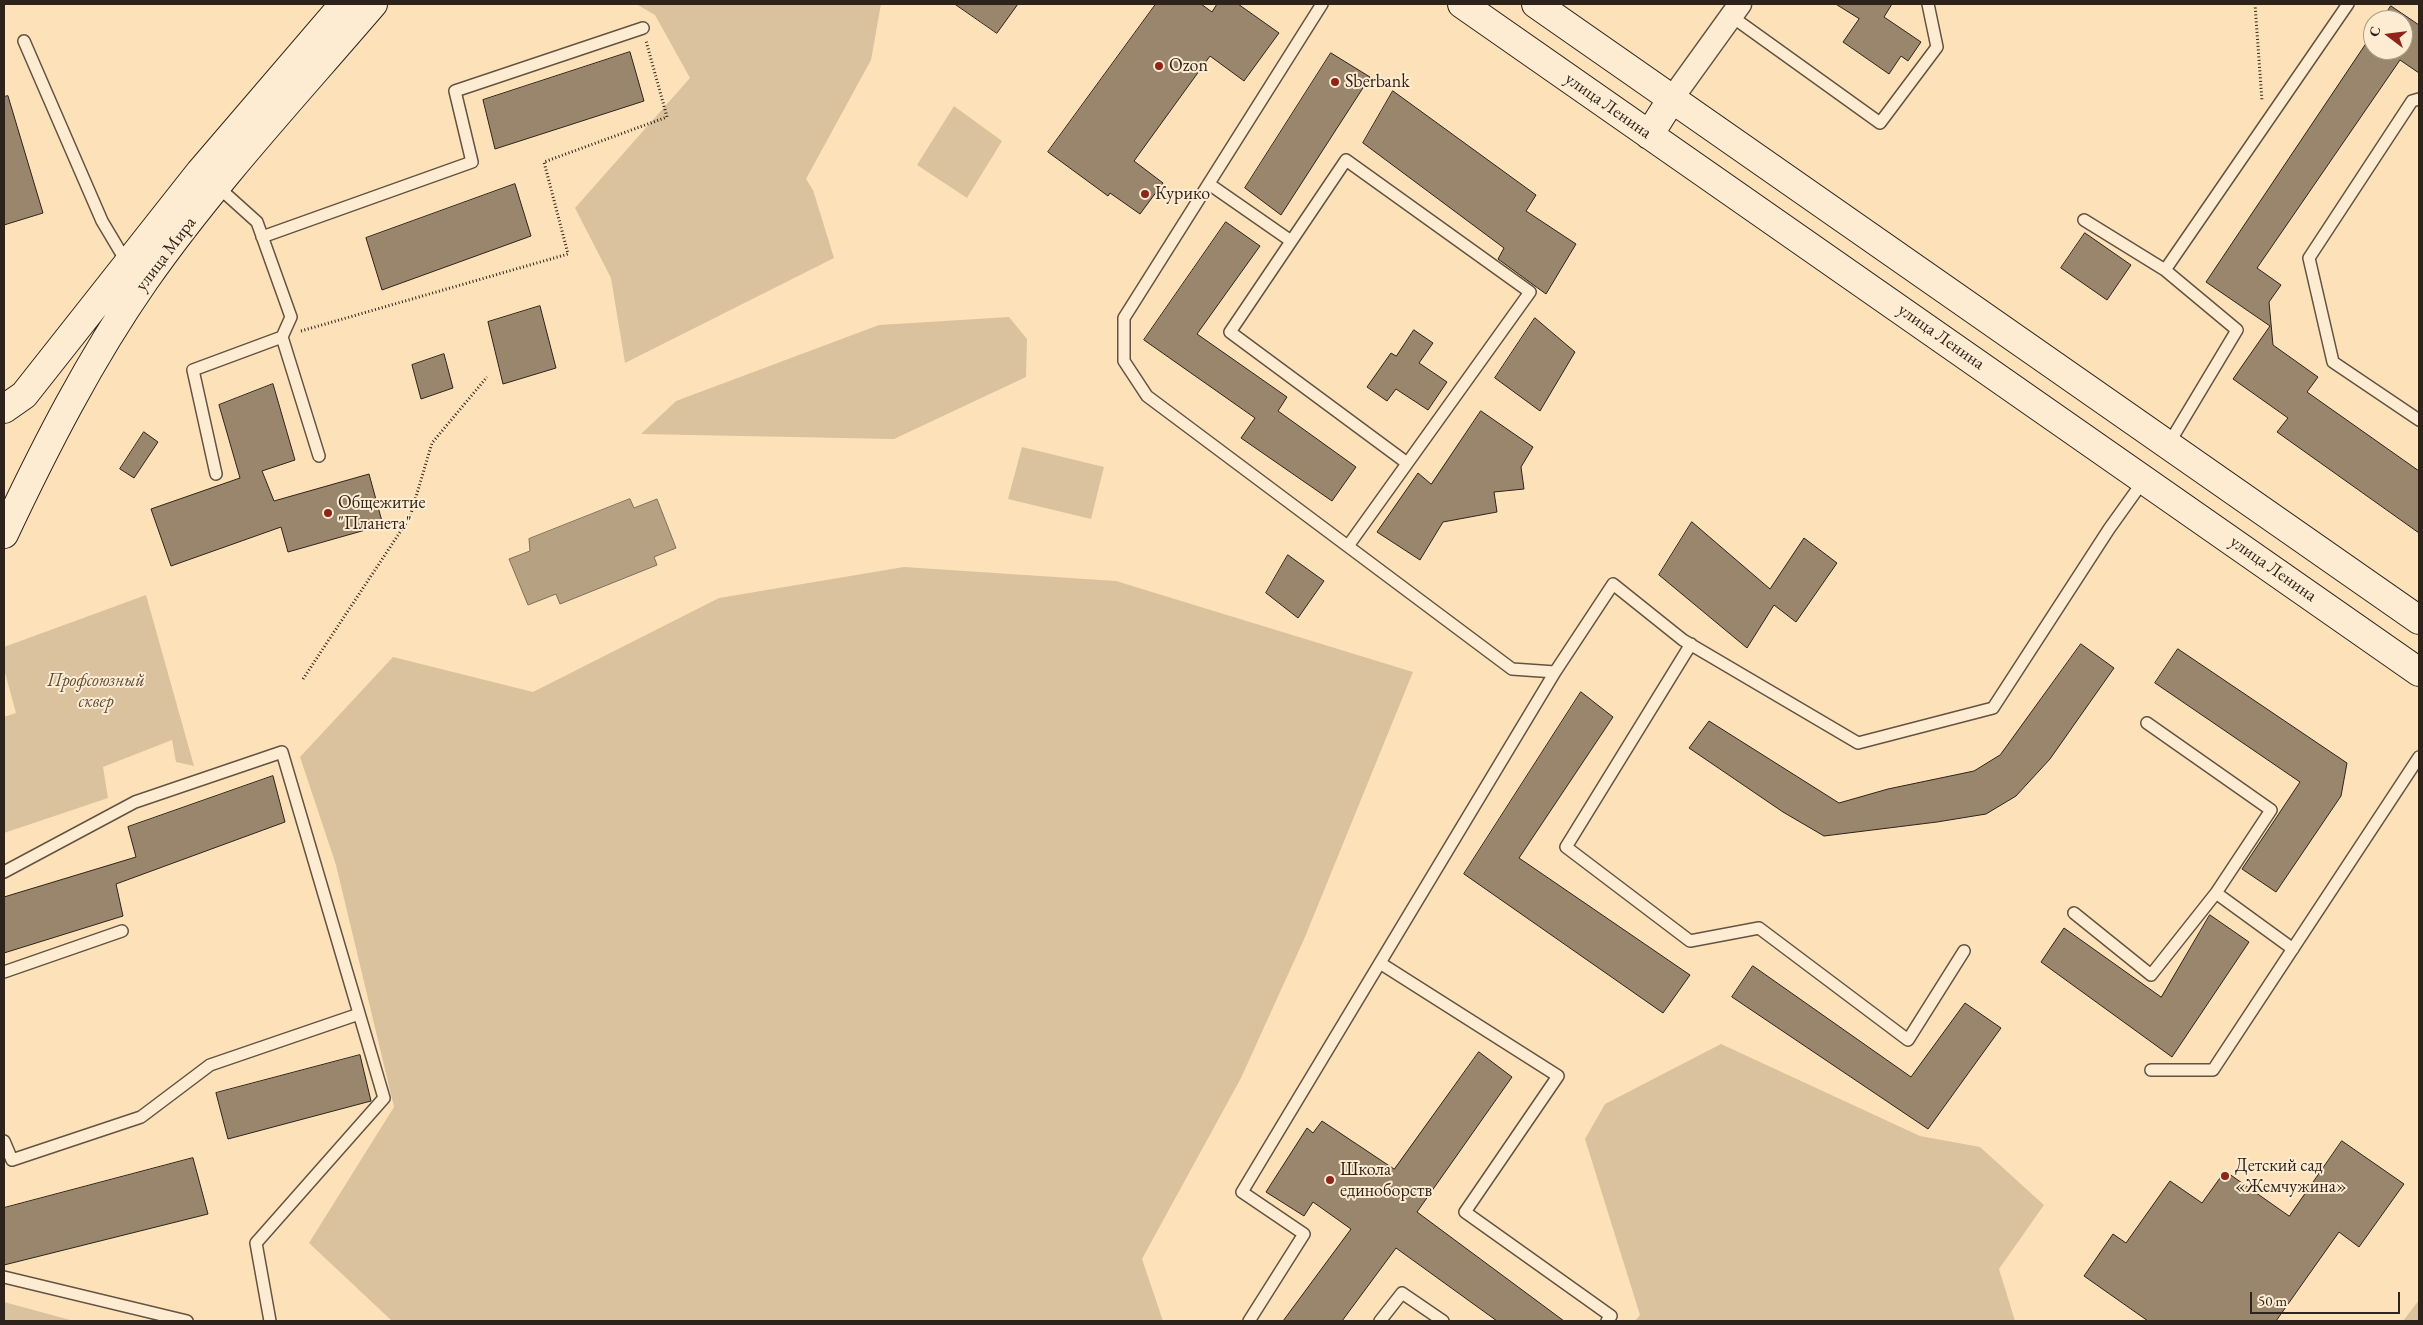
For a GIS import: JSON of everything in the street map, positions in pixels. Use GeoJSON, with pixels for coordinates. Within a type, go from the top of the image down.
{"type":"FeatureCollection","features":[{"type":"Feature","properties":{"kind":"main road","name":"улица Мира"},"geometry":{"type":"LineString","coordinates":[[4,409],[24,395],[136,271],[209,180],[344,4]]}},
{"type":"Feature","properties":{"kind":"main road","name":"улица Мира"},"geometry":{"type":"LineString","coordinates":[[209,180],[373,4]]}},
{"type":"Feature","properties":{"kind":"main road","name":"улица Ленина"},"geometry":{"type":"LineString","coordinates":[[1462,4],[2419,672]]}},
{"type":"Feature","properties":{"kind":"main road"},"geometry":{"type":"LineString","coordinates":[[1536,4],[1673,97],[2167,446],[2419,620]]}},
{"type":"Feature","properties":{"kind":"main road"},"geometry":{"type":"LineString","coordinates":[[1649,135],[1673,97]]}},
{"type":"Feature","properties":{"kind":"main road","name":"улица Мира"},"geometry":{"type":"LineString","coordinates":[[4,534],[111,332],[136,271]]}},
{"type":"Feature","properties":{"kind":"main road"},"geometry":{"type":"LineString","coordinates":[[2144,479],[2167,446]]}},
{"type":"Feature","properties":{"kind":"street"},"geometry":{"type":"LineString","coordinates":[[1673,97],[1735,10]]}},
{"type":"Feature","properties":{"kind":"lane"},"geometry":{"type":"LineString","coordinates":[[1322,4],[1124,318],[1124,361],[1147,396],[1512,669],[1554,672]]}},
{"type":"Feature","properties":{"kind":"lane"},"geometry":{"type":"LineString","coordinates":[[1735,10],[1880,123],[1937,47],[1928,4]]}},
{"type":"Feature","properties":{"kind":"lane"},"geometry":{"type":"LineString","coordinates":[[2165,270],[2348,4]]}},
{"type":"Feature","properties":{"kind":"lane"},"geometry":{"type":"LineString","coordinates":[[262,237],[472,162],[455,91],[643,28]]}},
{"type":"Feature","properties":{"kind":"lane"},"geometry":{"type":"LineString","coordinates":[[24,41],[102,221],[136,271]]}},
{"type":"Feature","properties":{"kind":"lane"},"geometry":{"type":"LineString","coordinates":[[2419,98],[2412,101],[2308,258],[2333,362],[2419,420]]}},
{"type":"Feature","properties":{"kind":"lane"},"geometry":{"type":"LineString","coordinates":[[1348,546],[1530,292],[1346,160],[1230,332],[1407,463]]}},
{"type":"Feature","properties":{"kind":"lane"},"geometry":{"type":"LineString","coordinates":[[209,180],[257,222],[291,317],[282,336],[319,456]]}},
{"type":"Feature","properties":{"kind":"lane"},"geometry":{"type":"LineString","coordinates":[[1209,184],[1292,241]]}},
{"type":"Feature","properties":{"kind":"lane"},"geometry":{"type":"LineString","coordinates":[[2084,220],[2165,270],[2237,330],[2167,446]]}},
{"type":"Feature","properties":{"kind":"lane"},"geometry":{"type":"LineString","coordinates":[[216,474],[193,370],[282,336]]}},
{"type":"Feature","properties":{"kind":"lane"},"geometry":{"type":"LineString","coordinates":[[1249,1321],[1304,1234],[1242,1192],[1554,672],[1613,584],[1691,644],[1858,743],[1993,708],[2109,528],[2144,479]]}},
{"type":"Feature","properties":{"kind":"lane"},"geometry":{"type":"LineString","coordinates":[[1691,644],[1566,847],[1690,940],[1759,928],[1908,1040],[1964,951]]}},
{"type":"Feature","properties":{"kind":"lane"},"geometry":{"type":"LineString","coordinates":[[2074,914],[2151,975],[2216,892],[2271,810],[2147,723]]}},
{"type":"Feature","properties":{"kind":"lane"},"geometry":{"type":"LineString","coordinates":[[4,872],[135,802],[282,752],[384,1098],[256,1243],[270,1321]]}},
{"type":"Feature","properties":{"kind":"lane"},"geometry":{"type":"LineString","coordinates":[[2151,1070],[2213,1070],[2419,757]]}},
{"type":"Feature","properties":{"kind":"lane"},"geometry":{"type":"LineString","coordinates":[[2216,892],[2293,949]]}},
{"type":"Feature","properties":{"kind":"lane"},"geometry":{"type":"LineString","coordinates":[[4,972],[122,931]]}},
{"type":"Feature","properties":{"kind":"lane"},"geometry":{"type":"LineString","coordinates":[[1380,963],[1558,1076],[1465,1212],[1611,1316],[1607,1321]]}},
{"type":"Feature","properties":{"kind":"lane"},"geometry":{"type":"LineString","coordinates":[[5,1149],[12,1160],[141,1117],[210,1065],[359,1014]]}},
{"type":"Feature","properties":{"kind":"lane"},"geometry":{"type":"LineString","coordinates":[[4,1277],[187,1321]]}},
{"type":"Feature","properties":{"kind":"lane"},"geometry":{"type":"LineString","coordinates":[[1380,1321],[1402,1293],[1443,1321]]}},
{"type":"Feature","properties":{"kind":"path"},"geometry":{"type":"LineString","coordinates":[[2256,4],[2264,127]]}},
{"type":"Feature","properties":{"kind":"path"},"geometry":{"type":"LineString","coordinates":[[282,336],[568,254],[544,162],[666,117],[643,28]]}},
{"type":"Feature","properties":{"kind":"path"},"geometry":{"type":"LineString","coordinates":[[303,679],[410,517],[432,443],[487,377]]}},
{"type":"Feature","properties":{"kind":"green space"},"geometry":{"type":"Polygon","coordinates":[[[636,4],[881,4],[871,60],[806,179],[813,190],[834,258],[625,363],[611,278],[575,208],[690,78],[655,15],[636,4]]]}},
{"type":"Feature","properties":{"kind":"green space"},"geometry":{"type":"Polygon","coordinates":[[[954,106],[1002,141],[967,198],[917,165],[954,106]]]}},
{"type":"Feature","properties":{"kind":"green space"},"geometry":{"type":"Polygon","coordinates":[[[1009,317],[1027,339],[1026,377],[894,439],[641,434],[676,401],[879,325],[1009,317]]]}},
{"type":"Feature","properties":{"kind":"green space"},"geometry":{"type":"Polygon","coordinates":[[[1022,447],[1104,467],[1091,519],[1008,499],[1022,447]]]}},
{"type":"Feature","properties":{"kind":"green space"},"geometry":{"type":"Polygon","coordinates":[[[904,567],[1116,581],[1413,672],[1305,937],[1241,1078],[1142,1259],[1163,1321],[392,1321],[309,1243],[394,1107],[336,865],[300,757],[393,657],[533,692],[719,598],[904,567]]]}},
{"type":"Feature","properties":{"kind":"green space","name":"Профсоюзный сквер"},"geometry":{"type":"Polygon","coordinates":[[[146,595],[194,766],[176,762],[172,740],[103,767],[108,798],[4,833],[4,717],[16,713],[4,669],[4,647],[146,595]]]}},
{"type":"Feature","properties":{"kind":"green space"},"geometry":{"type":"Polygon","coordinates":[[[1721,1044],[1920,1136],[1980,1147],[2044,1205],[1999,1269],[2015,1321],[1635,1321],[1640,1315],[1585,1139],[1605,1104],[1721,1044]]]}},
{"type":"Feature","properties":{"kind":"green space"},"geometry":{"type":"Polygon","coordinates":[[[2419,1300],[2419,1321],[2403,1321],[2419,1300]]]}},
{"type":"Feature","properties":{"kind":"green space"},"geometry":{"type":"Polygon","coordinates":[[[4,1302],[74,1321],[4,1321],[4,1302]]]}},
{"type":"Feature","properties":{"kind":"shaded area"},"geometry":{"type":"Polygon","coordinates":[[[630,499],[634,508],[657,499],[676,548],[654,557],[657,565],[560,604],[556,594],[528,605],[509,559],[530,551],[529,539],[630,499]]]}},
{"type":"Feature","properties":{"kind":"building"},"geometry":{"type":"Polygon","coordinates":[[[955,4],[1018,4],[997,33],[955,4]]]}},
{"type":"Feature","properties":{"kind":"building"},"geometry":{"type":"Polygon","coordinates":[[[1156,4],[1201,4],[1212,12],[1217,4],[1238,4],[1279,33],[1244,81],[1210,56],[1134,161],[1163,183],[1140,214],[1110,193],[1108,196],[1048,152],[1156,4]]]}},
{"type":"Feature","properties":{"kind":"building"},"geometry":{"type":"Polygon","coordinates":[[[1836,4],[1892,4],[1884,17],[1921,42],[1908,61],[1901,56],[1889,74],[1843,42],[1859,19],[1836,4]]]}},
{"type":"Feature","properties":{"kind":"building"},"geometry":{"type":"Polygon","coordinates":[[[2391,6],[2397,10],[2388,10],[2391,6]]]}},
{"type":"Feature","properties":{"kind":"building"},"geometry":{"type":"Polygon","coordinates":[[[2413,21],[2419,25],[2419,73],[2400,60],[2413,60],[2413,21]]]}},
{"type":"Feature","properties":{"kind":"building"},"geometry":{"type":"Polygon","coordinates":[[[2363,48],[2363,60],[2400,60],[2257,268],[2281,285],[2269,302],[2273,345],[2318,377],[2307,392],[2419,471],[2419,533],[2277,432],[2288,418],[2233,379],[2270,326],[2206,282],[2363,48]]]}},
{"type":"Feature","properties":{"kind":"building"},"geometry":{"type":"Polygon","coordinates":[[[630,52],[644,101],[495,149],[483,100],[630,52]]]}},
{"type":"Feature","properties":{"kind":"building"},"geometry":{"type":"Polygon","coordinates":[[[1331,53],[1370,77],[1281,215],[1245,188],[1331,53]]]}},
{"type":"Feature","properties":{"kind":"building"},"geometry":{"type":"Polygon","coordinates":[[[1393,91],[1536,195],[1526,211],[1576,244],[1546,294],[1498,259],[1504,248],[1363,143],[1393,91]]]}},
{"type":"Feature","properties":{"kind":"building"},"geometry":{"type":"Polygon","coordinates":[[[8,96],[43,213],[4,225],[4,97],[8,96]]]}},
{"type":"Feature","properties":{"kind":"building"},"geometry":{"type":"Polygon","coordinates":[[[515,184],[531,236],[382,290],[366,238],[515,184]]]}},
{"type":"Feature","properties":{"kind":"building"},"geometry":{"type":"Polygon","coordinates":[[[1226,222],[1260,246],[1197,334],[1287,397],[1278,411],[1356,467],[1332,501],[1241,438],[1255,418],[1144,340],[1226,222]]]}},
{"type":"Feature","properties":{"kind":"building"},"geometry":{"type":"Polygon","coordinates":[[[2085,233],[2131,265],[2107,300],[2061,268],[2085,233]]]}},
{"type":"Feature","properties":{"kind":"building"},"geometry":{"type":"Polygon","coordinates":[[[540,306],[556,368],[503,384],[488,322],[540,306]]]}},
{"type":"Feature","properties":{"kind":"building"},"geometry":{"type":"Polygon","coordinates":[[[1535,318],[1575,352],[1540,411],[1495,378],[1535,318]]]}},
{"type":"Feature","properties":{"kind":"building"},"geometry":{"type":"Polygon","coordinates":[[[1414,330],[1433,343],[1419,363],[1447,382],[1428,410],[1396,389],[1387,401],[1367,387],[1391,353],[1396,356],[1414,330]]]}},
{"type":"Feature","properties":{"kind":"building"},"geometry":{"type":"Polygon","coordinates":[[[444,354],[453,388],[421,399],[412,365],[444,354]]]}},
{"type":"Feature","properties":{"kind":"building"},"geometry":{"type":"Polygon","coordinates":[[[273,384],[295,460],[262,471],[274,501],[369,474],[383,525],[288,552],[281,527],[171,566],[151,509],[240,478],[219,405],[273,384]]]}},
{"type":"Feature","properties":{"kind":"building"},"geometry":{"type":"Polygon","coordinates":[[[1481,411],[1533,447],[1521,467],[1524,489],[1494,492],[1497,512],[1443,522],[1420,560],[1377,532],[1418,473],[1431,484],[1481,411]]]}},
{"type":"Feature","properties":{"kind":"building"},"geometry":{"type":"Polygon","coordinates":[[[144,432],[158,442],[134,478],[120,469],[144,432]]]}},
{"type":"Feature","properties":{"kind":"building"},"geometry":{"type":"Polygon","coordinates":[[[1692,522],[1770,589],[1804,538],[1837,563],[1796,622],[1774,605],[1747,648],[1659,575],[1692,522]]]}},
{"type":"Feature","properties":{"kind":"building"},"geometry":{"type":"Polygon","coordinates":[[[1288,555],[1324,581],[1298,618],[1266,593],[1288,555]]]}},
{"type":"Feature","properties":{"kind":"building"},"geometry":{"type":"Polygon","coordinates":[[[2081,644],[2114,668],[2050,759],[2016,796],[1986,814],[1824,836],[1783,812],[1689,748],[1709,721],[1839,803],[1888,789],[1974,771],[2000,755],[2081,644]]]}},
{"type":"Feature","properties":{"kind":"building"},"geometry":{"type":"Polygon","coordinates":[[[2178,649],[2347,763],[2341,796],[2276,892],[2242,869],[2300,782],[2155,683],[2178,649]]]}},
{"type":"Feature","properties":{"kind":"building"},"geometry":{"type":"Polygon","coordinates":[[[1581,692],[1613,717],[1519,858],[1690,975],[1663,1013],[1464,874],[1581,692]]]}},
{"type":"Feature","properties":{"kind":"building"},"geometry":{"type":"Polygon","coordinates":[[[273,776],[285,822],[116,884],[123,916],[4,953],[4,897],[136,857],[128,827],[273,776]]]}},
{"type":"Feature","properties":{"kind":"building"},"geometry":{"type":"Polygon","coordinates":[[[2210,915],[2249,942],[2172,1057],[2041,962],[2064,928],[2161,997],[2210,915]]]}},
{"type":"Feature","properties":{"kind":"building"},"geometry":{"type":"Polygon","coordinates":[[[1753,966],[1911,1077],[1965,1003],[2001,1028],[1928,1129],[1732,997],[1753,966]]]}},
{"type":"Feature","properties":{"kind":"building"},"geometry":{"type":"Polygon","coordinates":[[[1479,1052],[1512,1077],[1417,1212],[1564,1321],[1497,1321],[1396,1248],[1342,1321],[1283,1321],[1351,1229],[1313,1202],[1304,1216],[1266,1192],[1307,1128],[1313,1133],[1322,1121],[1394,1169],[1479,1052]]]}},
{"type":"Feature","properties":{"kind":"building"},"geometry":{"type":"Polygon","coordinates":[[[360,1055],[371,1101],[228,1139],[216,1093],[360,1055]]]}},
{"type":"Feature","properties":{"kind":"building"},"geometry":{"type":"Polygon","coordinates":[[[2342,1141],[2404,1184],[2359,1247],[2339,1232],[2276,1321],[2148,1321],[2084,1276],[2113,1234],[2126,1243],[2170,1181],[2202,1203],[2225,1171],[2289,1216],[2342,1141]]]}},
{"type":"Feature","properties":{"kind":"building"},"geometry":{"type":"Polygon","coordinates":[[[193,1158],[208,1214],[4,1265],[4,1208],[193,1158]]]}},
{"type":"Feature","properties":{"kind":"place","name":"Ozon"},"geometry":{"type":"Point","coordinates":[1159,66]}},
{"type":"Feature","properties":{"kind":"place","name":"Sberbank"},"geometry":{"type":"Point","coordinates":[1335,82]}},
{"type":"Feature","properties":{"kind":"place","name":"Курико"},"geometry":{"type":"Point","coordinates":[1145,194]}},
{"type":"Feature","properties":{"kind":"place","name":"Общежитие \"Планета\""},"geometry":{"type":"Point","coordinates":[328,513]}},
{"type":"Feature","properties":{"kind":"place","name":"Детский сад «Жемчужина»"},"geometry":{"type":"Point","coordinates":[2225,1176]}},
{"type":"Feature","properties":{"kind":"place","name":"Школа единоборств"},"geometry":{"type":"Point","coordinates":[1330,1180]}}]}
